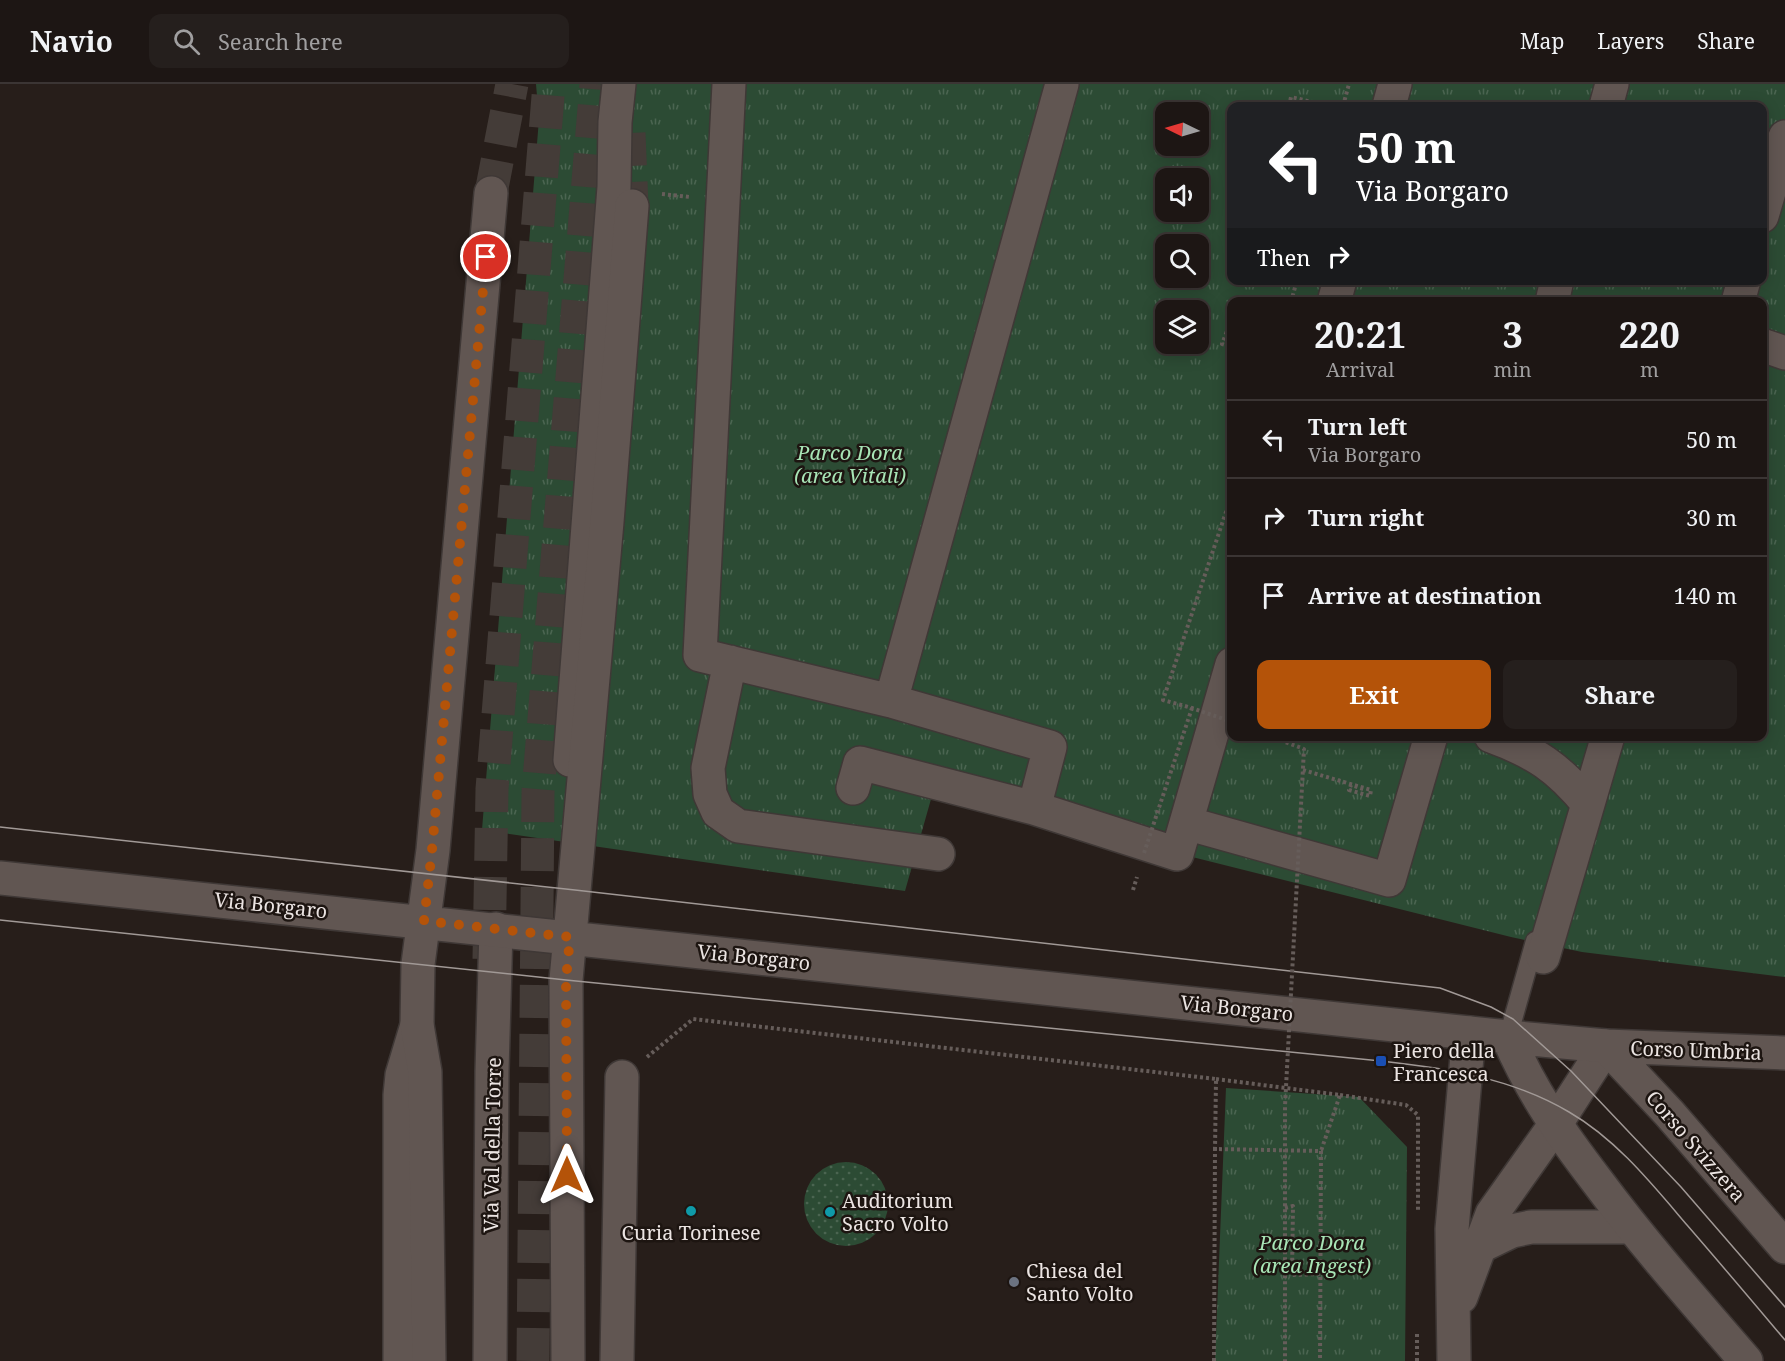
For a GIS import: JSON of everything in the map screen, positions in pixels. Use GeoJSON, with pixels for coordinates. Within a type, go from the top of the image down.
{"type":"FeatureCollection","features":[{"type":"Feature","properties":{"kind":"street"},"geometry":{"type":"LineString","coordinates":[[568,1361],[566,980],[608,522],[623,196],[615,122],[619,84]]}},
{"type":"Feature","properties":{"kind":"street"},"geometry":{"type":"LineString","coordinates":[[729,84],[700,655],[891,701],[1050,747],[1034,808]]}},
{"type":"Feature","properties":{"kind":"street"},"geometry":{"type":"LineString","coordinates":[[891,701],[1062,84]]}},
{"type":"Feature","properties":{"kind":"street"},"geometry":{"type":"LineString","coordinates":[[1390,102],[1395,84]]}},
{"type":"Feature","properties":{"kind":"street"},"geometry":{"type":"LineString","coordinates":[[1607,102],[1612,84]]}},
{"type":"Feature","properties":{"kind":"street"},"geometry":{"type":"LineString","coordinates":[[1767,199],[1785,137]]}},
{"type":"Feature","properties":{"kind":"street"},"geometry":{"type":"LineString","coordinates":[[429,1361],[425,1072],[417,1025],[418,964],[432,850],[491,193]]}},
{"type":"Feature","properties":{"kind":"street"},"geometry":{"type":"LineString","coordinates":[[562,864],[623,196]]}},
{"type":"Feature","properties":{"kind":"street"},"geometry":{"type":"LineString","coordinates":[[1767,347],[1785,353]]}},
{"type":"Feature","properties":{"kind":"street"},"geometry":{"type":"LineString","coordinates":[[730,662],[708,768],[710,794],[718,812],[738,826],[938,854]]}},
{"type":"Feature","properties":{"kind":"street"},"geometry":{"type":"LineString","coordinates":[[853,788],[860,763],[1034,808],[1177,854],[1227,681]]}},
{"type":"Feature","properties":{"kind":"street"},"geometry":{"type":"LineString","coordinates":[[1186,823],[1389,880],[1430,741]]}},
{"type":"Feature","properties":{"kind":"street"},"geometry":{"type":"LineString","coordinates":[[1506,741],[1520,746],[1554,768],[1573,785],[1578,815]]}},
{"type":"Feature","properties":{"kind":"street"},"geometry":{"type":"LineString","coordinates":[[1543,957],[1578,815],[1606,741]]}},
{"type":"Feature","properties":{"kind":"street","name":"Via Borgaro"},"geometry":{"type":"LineString","coordinates":[[0,878],[1508,1037]]}},
{"type":"Feature","properties":{"kind":"street","name":"Via Val della Torre"},"geometry":{"type":"LineString","coordinates":[[490,1361],[492,1071],[496,929]]}},
{"type":"Feature","properties":{"kind":"street"},"geometry":{"type":"LineString","coordinates":[[400,1361],[400,1095],[402,1075],[417,1025]]}},
{"type":"Feature","properties":{"kind":"street"},"geometry":{"type":"LineString","coordinates":[[1454,1361],[1452,1228],[1469,1033]]}},
{"type":"Feature","properties":{"kind":"street"},"geometry":{"type":"LineString","coordinates":[[1508,1037],[1537,1096],[1555,1125],[1631,1227],[1746,1361]]}},
{"type":"Feature","properties":{"kind":"street","name":"Corso Umbria"},"geometry":{"type":"LineString","coordinates":[[1508,1037],[1606,1046],[1785,1053]]}},
{"type":"Feature","properties":{"kind":"street"},"geometry":{"type":"LineString","coordinates":[[1454,1318],[1492,1214],[1555,1125],[1606,1046]]}},
{"type":"Feature","properties":{"kind":"street","name":"Corso Svizzera"},"geometry":{"type":"LineString","coordinates":[[1606,1046],[1669,1113],[1785,1247]]}},
{"type":"Feature","properties":{"kind":"street"},"geometry":{"type":"LineString","coordinates":[[617,1361],[622,1077]]}},
{"type":"Feature","properties":{"kind":"street"},"geometry":{"type":"LineString","coordinates":[[1479,1247],[1512,1232],[1531,1227],[1631,1227]]}},
{"type":"Feature","properties":{"kind":"lane"},"geometry":{"type":"LineString","coordinates":[[1508,1037],[1578,815]]}},
{"type":"Feature","properties":{"kind":"path"},"geometry":{"type":"LineString","coordinates":[[1344,102],[1349,84]]}},
{"type":"Feature","properties":{"kind":"path"},"geometry":{"type":"LineString","coordinates":[[1290,102],[1291,97],[1312,102]]}},
{"type":"Feature","properties":{"kind":"path"},"geometry":{"type":"LineString","coordinates":[[623,196],[723,202]]}},
{"type":"Feature","properties":{"kind":"path"},"geometry":{"type":"LineString","coordinates":[[1227,331],[1222,344],[1227,346]]}},
{"type":"Feature","properties":{"kind":"path"},"geometry":{"type":"LineString","coordinates":[[1227,509],[1163,700],[1227,720]]}},
{"type":"Feature","properties":{"kind":"path"},"geometry":{"type":"LineString","coordinates":[[1144,853],[1192,708]]}},
{"type":"Feature","properties":{"kind":"path"},"geometry":{"type":"LineString","coordinates":[[1282,741],[1304,749],[1285,1106],[1285,1361]]}},
{"type":"Feature","properties":{"kind":"path"},"geometry":{"type":"LineString","coordinates":[[1303,770],[1371,790],[1370,796],[1349,790],[1351,785],[1366,790]]}},
{"type":"Feature","properties":{"kind":"path"},"geometry":{"type":"LineString","coordinates":[[622,1077],[693,1018],[1340,1095],[1406,1105],[1418,1115]]}},
{"type":"Feature","properties":{"kind":"path"},"geometry":{"type":"LineString","coordinates":[[1214,1361],[1215,1079]]}},
{"type":"Feature","properties":{"kind":"path"},"geometry":{"type":"LineString","coordinates":[[1320,1361],[1321,1151],[1340,1095]]}},
{"type":"Feature","properties":{"kind":"path"},"geometry":{"type":"LineString","coordinates":[[1215,1149],[1321,1151]]}},
{"type":"Feature","properties":{"kind":"path"},"geometry":{"type":"LineString","coordinates":[[1285,1208],[1293,1206],[1292,1275],[1321,1274]]}},
{"type":"Feature","properties":{"kind":"green space","name":"Parco Dora (area Vitali)"},"geometry":{"type":"Polygon","coordinates":[[[536,84],[1785,84],[1785,977],[1582,952],[1511,937],[933,792],[905,891],[482,830],[539,119],[536,84]]]}},
{"type":"Feature","properties":{"kind":"green space","name":"Parco Dora (area Ingest)"},"geometry":{"type":"Polygon","coordinates":[[[1226,1088],[1359,1097],[1407,1147],[1405,1361],[1215,1361],[1226,1088]]]}},
{"type":"Feature","properties":{"kind":"green space"},"geometry":{"type":"Polygon","coordinates":[[[846,1162],[862,1165],[876,1174],[885,1188],[888,1204],[885,1220],[876,1234],[862,1243],[846,1246],[830,1243],[816,1234],[807,1220],[804,1204],[807,1188],[816,1174],[830,1165],[846,1162]]]}},
{"type":"Feature","properties":{"kind":"tunnel"},"geometry":{"type":"LineString","coordinates":[[491,193],[512,84]]}},
{"type":"Feature","properties":{"kind":"tunnel"},"geometry":{"type":"LineString","coordinates":[[489,959],[492,789],[549,84]]}},
{"type":"Feature","properties":{"kind":"tunnel"},"geometry":{"type":"LineString","coordinates":[[533,1361],[538,792],[596,84]]}},
{"type":"Feature","properties":{"kind":"tunnel"},"geometry":{"type":"LineString","coordinates":[[629,133],[632,206]]}},
{"type":"Feature","properties":{"kind":"tram line"},"geometry":{"type":"LineString","coordinates":[[0,827],[1440,988],[1491,1007],[1513,1019],[1571,1071],[1681,1187],[1785,1307]]}},
{"type":"Feature","properties":{"kind":"tram line"},"geometry":{"type":"LineString","coordinates":[[0,920],[566,980],[1381,1061],[1478,1076],[1547,1100],[1602,1135],[1647,1178],[1785,1340]]}},
{"type":"Feature","properties":{"kind":"place","name":"Piero della Francesca"},"geometry":{"type":"Point","coordinates":[1381,1061]}},
{"type":"Feature","properties":{"kind":"place","name":"Curia Torinese"},"geometry":{"type":"Point","coordinates":[691,1211]}},
{"type":"Feature","properties":{"kind":"place","name":"Auditorium Sacro Volto"},"geometry":{"type":"Point","coordinates":[830,1212]}},
{"type":"Feature","properties":{"kind":"place","name":"Chiesa del Santo Volto"},"geometry":{"type":"Point","coordinates":[1014,1282]}},
{"type":"Feature","properties":{"kind":"route"},"geometry":{"type":"LineString","coordinates":[[486,257],[424,921],[570,937],[566,980],[567,1175]]}}]}
